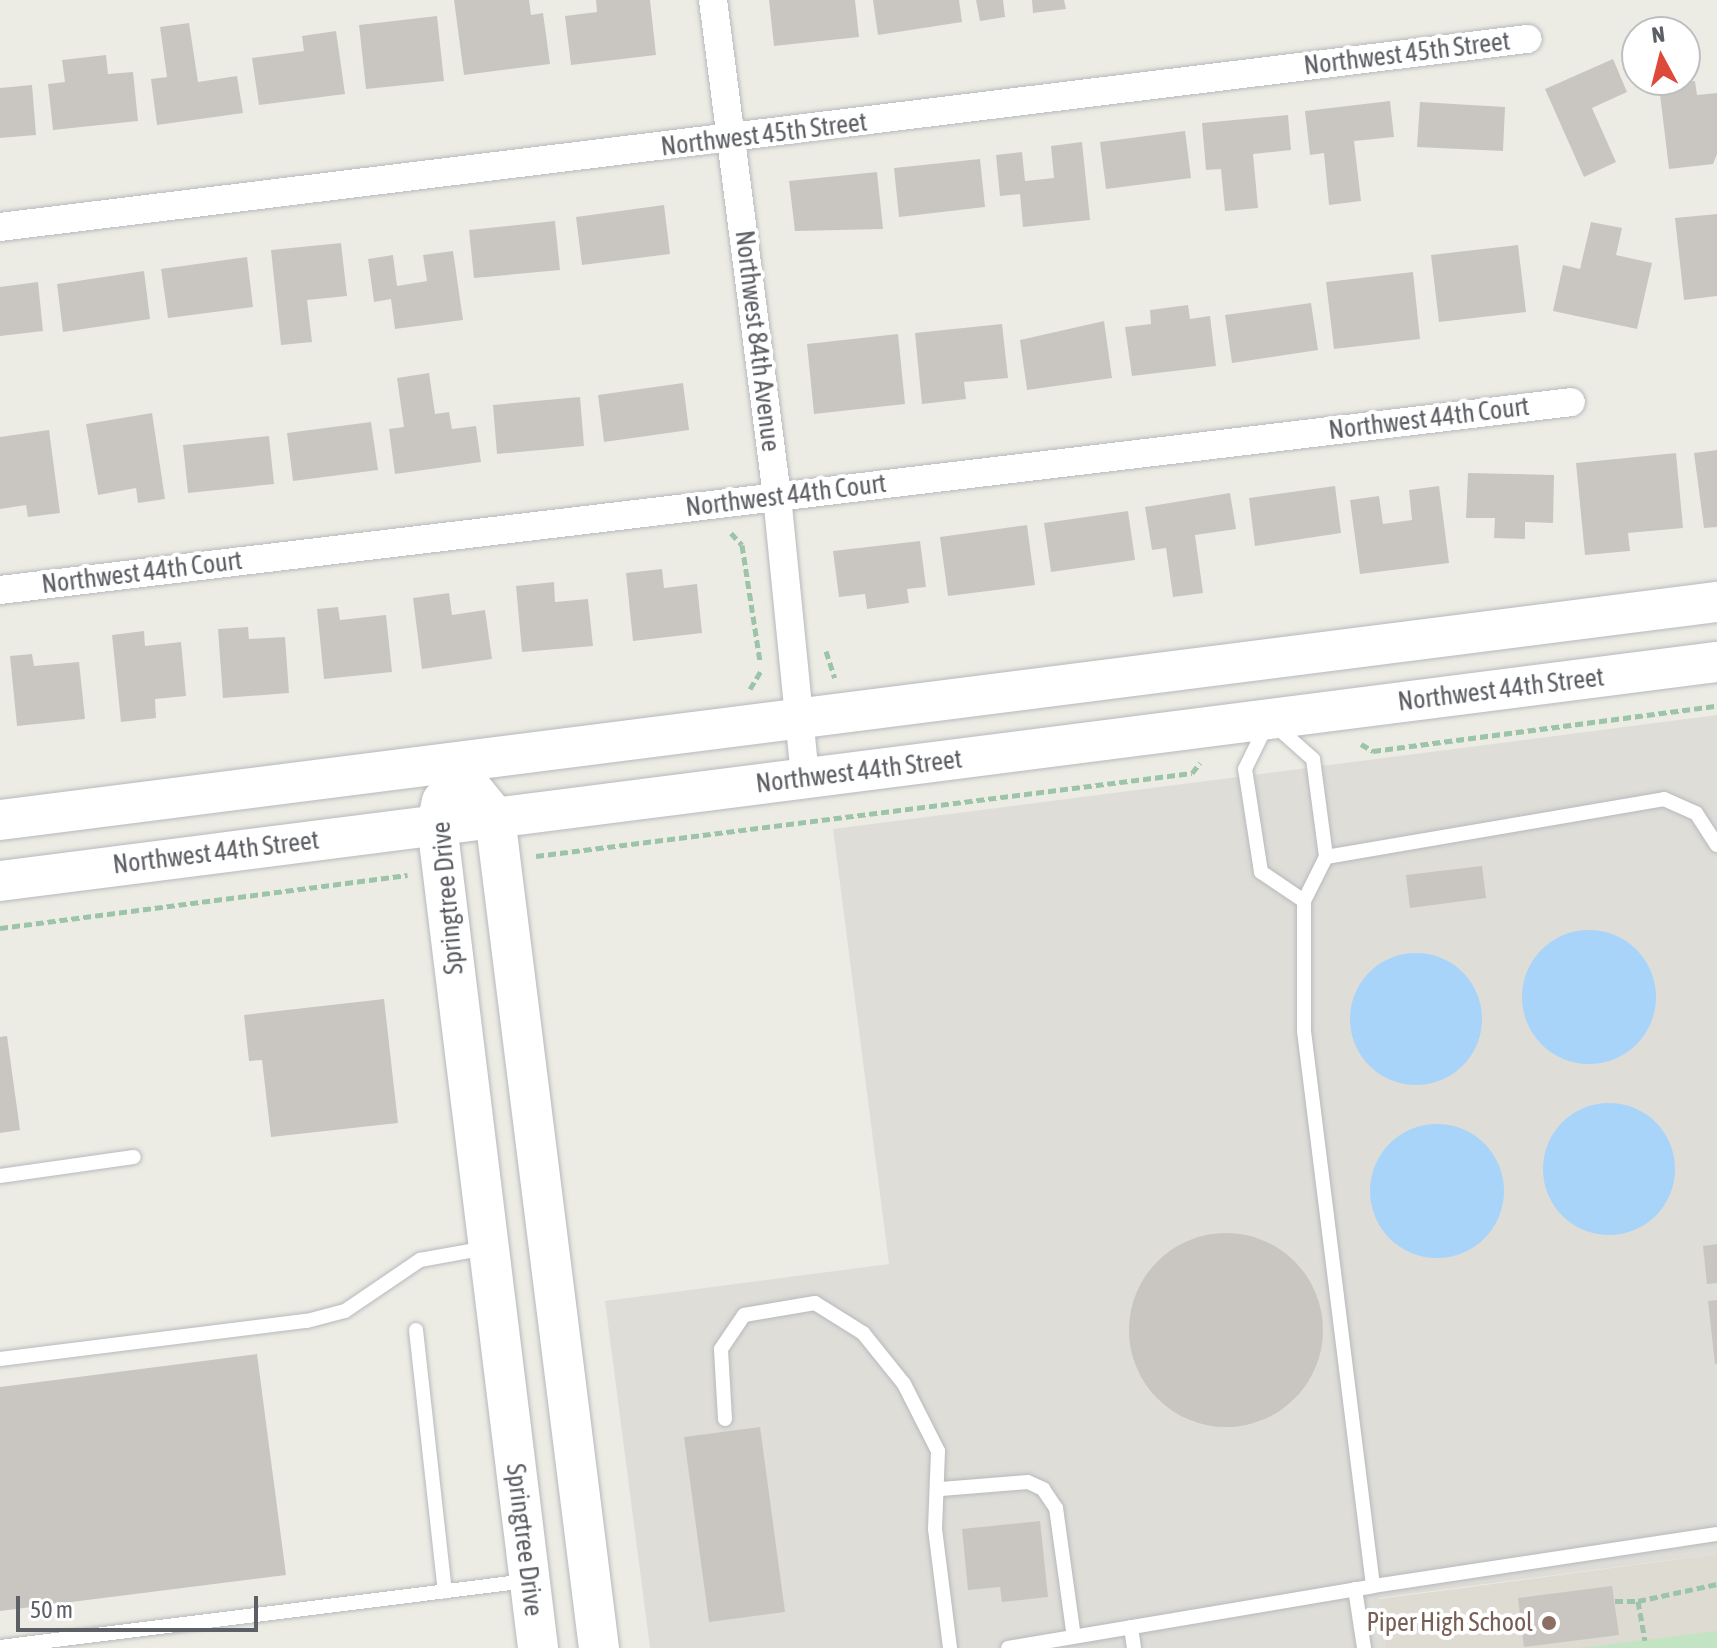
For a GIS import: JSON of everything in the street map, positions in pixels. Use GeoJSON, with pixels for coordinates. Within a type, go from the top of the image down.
{"type":"FeatureCollection","features":[{"type":"Feature","properties":{"kind":"street","name":"Northwest 84th Avenue"},"geometry":{"type":"LineString","coordinates":[[713,0],[777,496],[805,779]]}},
{"type":"Feature","properties":{"kind":"street","name":"Northwest 45th Street"},"geometry":{"type":"LineString","coordinates":[[0,227],[1527,39]]}},
{"type":"Feature","properties":{"kind":"street","name":"Northwest 44th Court"},"geometry":{"type":"LineString","coordinates":[[0,590],[1571,402]]}},
{"type":"Feature","properties":{"kind":"street"},"geometry":{"type":"LineString","coordinates":[[0,820],[1717,602]]}},
{"type":"Feature","properties":{"kind":"street"},"geometry":{"type":"LineString","coordinates":[[1262,660],[1262,734]]}},
{"type":"Feature","properties":{"kind":"street","name":"Northwest 44th Street"},"geometry":{"type":"LineString","coordinates":[[0,881],[805,779],[1262,734],[1717,662]]}},
{"type":"Feature","properties":{"kind":"street","name":"Springtree Drive"},"geometry":{"type":"LineString","coordinates":[[451,763],[495,817],[599,1648]]}},
{"type":"Feature","properties":{"kind":"street","name":"Springtree Drive"},"geometry":{"type":"LineString","coordinates":[[451,763],[437,825],[538,1648]]}},
{"type":"Feature","properties":{"kind":"lane"},"geometry":{"type":"LineString","coordinates":[[1304,901],[1261,872],[1245,769],[1262,734],[1313,759],[1326,857],[1304,901],[1304,1031],[1373,1586]]}},
{"type":"Feature","properties":{"kind":"lane"},"geometry":{"type":"LineString","coordinates":[[1326,857],[1664,799],[1696,813],[1717,845]]}},
{"type":"Feature","properties":{"kind":"lane"},"geometry":{"type":"LineString","coordinates":[[0,1176],[134,1157]]}},
{"type":"Feature","properties":{"kind":"lane"},"geometry":{"type":"LineString","coordinates":[[0,1359],[307,1321],[345,1311],[420,1260],[488,1248]]}},
{"type":"Feature","properties":{"kind":"lane"},"geometry":{"type":"LineString","coordinates":[[725,1419],[718,1364],[728,1333],[756,1309],[815,1303],[863,1333],[904,1384],[938,1451],[941,1489],[935,1529],[950,1648]]}},
{"type":"Feature","properties":{"kind":"lane"},"geometry":{"type":"LineString","coordinates":[[416,1330],[445,1591]]}},
{"type":"Feature","properties":{"kind":"lane"},"geometry":{"type":"LineString","coordinates":[[941,1489],[1028,1482],[1043,1489],[1056,1508],[1074,1637]]}},
{"type":"Feature","properties":{"kind":"lane"},"geometry":{"type":"LineString","coordinates":[[1008,1648],[1373,1586],[1717,1534]]}},
{"type":"Feature","properties":{"kind":"lane"},"geometry":{"type":"LineString","coordinates":[[0,1647],[529,1580]]}},
{"type":"Feature","properties":{"kind":"lane"},"geometry":{"type":"LineString","coordinates":[[1355,1589],[1364,1648]]}},
{"type":"Feature","properties":{"kind":"lane"},"geometry":{"type":"LineString","coordinates":[[1131,1627],[1134,1648]]}},
{"type":"Feature","properties":{"kind":"path"},"geometry":{"type":"LineString","coordinates":[[715,525],[742,545],[762,674],[745,696]]}},
{"type":"Feature","properties":{"kind":"path"},"geometry":{"type":"LineString","coordinates":[[824,640],[828,669],[844,682]]}},
{"type":"Feature","properties":{"kind":"path"},"geometry":{"type":"LineString","coordinates":[[1354,740],[1373,751],[1717,706]]}},
{"type":"Feature","properties":{"kind":"path"},"geometry":{"type":"LineString","coordinates":[[500,861],[1192,773],[1206,757],[1262,734]]}},
{"type":"Feature","properties":{"kind":"path"},"geometry":{"type":"LineString","coordinates":[[0,928],[442,870]]}},
{"type":"Feature","properties":{"kind":"path"},"geometry":{"type":"LineString","coordinates":[[1615,1601],[1638,1601],[1717,1584]]}},
{"type":"Feature","properties":{"kind":"path"},"geometry":{"type":"LineString","coordinates":[[1638,1601],[1645,1640]]}},
{"type":"Feature","properties":{"kind":"shaded area"},"geometry":{"type":"Polygon","coordinates":[[[1717,715],[1717,1554],[1379,1598],[1385,1648],[650,1648],[605,1301],[889,1264],[833,829],[1717,715]]]}},
{"type":"Feature","properties":{"kind":"shaded area","name":"Piper High School"},"geometry":{"type":"Polygon","coordinates":[[[1717,1554],[1717,1648],[1385,1648],[1379,1599],[1717,1554]]]}},
{"type":"Feature","properties":{"kind":"green space"},"geometry":{"type":"Polygon","coordinates":[[[1717,1631],[1717,1648],[1582,1648],[1645,1640],[1717,1631]]]}},
{"type":"Feature","properties":{"kind":"water"},"geometry":{"type":"Polygon","coordinates":[[[1589,930],[1614,936],[1636,950],[1650,972],[1656,997],[1650,1022],[1636,1044],[1614,1058],[1589,1064],[1564,1058],[1542,1044],[1528,1022],[1522,997],[1528,972],[1542,950],[1564,936],[1589,930]]]}},
{"type":"Feature","properties":{"kind":"water"},"geometry":{"type":"Polygon","coordinates":[[[1416,953],[1441,958],[1463,972],[1477,994],[1482,1019],[1477,1044],[1463,1066],[1441,1080],[1416,1085],[1391,1080],[1369,1066],[1355,1044],[1350,1019],[1355,994],[1369,972],[1391,958],[1416,953]]]}},
{"type":"Feature","properties":{"kind":"water"},"geometry":{"type":"Polygon","coordinates":[[[1609,1103],[1634,1108],[1656,1122],[1670,1144],[1675,1169],[1670,1194],[1656,1216],[1634,1230],[1609,1235],[1584,1230],[1562,1216],[1548,1194],[1543,1169],[1548,1144],[1562,1122],[1584,1108],[1609,1103]]]}},
{"type":"Feature","properties":{"kind":"water"},"geometry":{"type":"Polygon","coordinates":[[[1437,1124],[1462,1130],[1484,1144],[1498,1166],[1504,1191],[1498,1216],[1484,1238],[1462,1252],[1437,1258],[1412,1252],[1390,1238],[1376,1216],[1370,1191],[1376,1166],[1390,1144],[1412,1130],[1437,1124]]]}},
{"type":"Feature","properties":{"kind":"building"},"geometry":{"type":"Polygon","coordinates":[[[454,0],[529,0],[531,15],[543,13],[550,64],[464,75],[454,0]]]}},
{"type":"Feature","properties":{"kind":"building"},"geometry":{"type":"Polygon","coordinates":[[[596,0],[650,0],[656,55],[571,65],[565,16],[597,12],[596,0]]]}},
{"type":"Feature","properties":{"kind":"building"},"geometry":{"type":"Polygon","coordinates":[[[769,0],[855,0],[859,37],[774,46],[769,0]]]}},
{"type":"Feature","properties":{"kind":"building"},"geometry":{"type":"Polygon","coordinates":[[[873,0],[959,0],[962,22],[878,35],[873,0]]]}},
{"type":"Feature","properties":{"kind":"building"},"geometry":{"type":"Polygon","coordinates":[[[976,0],[1003,0],[1005,17],[980,21],[976,0]]]}},
{"type":"Feature","properties":{"kind":"building"},"geometry":{"type":"Polygon","coordinates":[[[1032,0],[1064,0],[1066,9],[1033,13],[1032,0]]]}},
{"type":"Feature","properties":{"kind":"building"},"geometry":{"type":"Polygon","coordinates":[[[437,16],[444,81],[366,89],[359,25],[437,16]]]}},
{"type":"Feature","properties":{"kind":"building"},"geometry":{"type":"Polygon","coordinates":[[[189,23],[198,82],[237,76],[243,113],[157,125],[151,79],[167,77],[160,27],[189,23]]]}},
{"type":"Feature","properties":{"kind":"building"},"geometry":{"type":"Polygon","coordinates":[[[336,31],[345,94],[259,105],[252,58],[304,51],[302,36],[336,31]]]}},
{"type":"Feature","properties":{"kind":"building"},"geometry":{"type":"Polygon","coordinates":[[[106,55],[108,74],[133,72],[138,121],[53,130],[48,84],[65,82],[62,60],[106,55]]]}},
{"type":"Feature","properties":{"kind":"building"},"geometry":{"type":"Polygon","coordinates":[[[1613,59],[1621,78],[1621,95],[1592,108],[1616,162],[1584,177],[1545,89],[1613,59]]]}},
{"type":"Feature","properties":{"kind":"building"},"geometry":{"type":"Polygon","coordinates":[[[32,85],[36,135],[0,138],[0,88],[32,85]]]}},
{"type":"Feature","properties":{"kind":"building"},"geometry":{"type":"Polygon","coordinates":[[[1717,93],[1717,154],[1713,164],[1669,169],[1660,96],[1717,93]]]}},
{"type":"Feature","properties":{"kind":"building"},"geometry":{"type":"Polygon","coordinates":[[[1390,101],[1394,137],[1354,141],[1361,201],[1329,205],[1324,153],[1310,155],[1305,111],[1390,101]]]}},
{"type":"Feature","properties":{"kind":"building"},"geometry":{"type":"Polygon","coordinates":[[[1420,102],[1505,107],[1503,151],[1417,147],[1420,102]]]}},
{"type":"Feature","properties":{"kind":"building"},"geometry":{"type":"Polygon","coordinates":[[[1288,115],[1291,150],[1253,154],[1258,208],[1225,211],[1221,169],[1206,170],[1202,123],[1288,115]]]}},
{"type":"Feature","properties":{"kind":"building"},"geometry":{"type":"Polygon","coordinates":[[[1185,131],[1191,178],[1106,189],[1100,142],[1185,131]]]}},
{"type":"Feature","properties":{"kind":"building"},"geometry":{"type":"Polygon","coordinates":[[[1082,142],[1090,220],[1023,227],[1020,194],[1000,196],[996,155],[1022,152],[1025,181],[1054,178],[1051,146],[1082,142]]]}},
{"type":"Feature","properties":{"kind":"building"},"geometry":{"type":"Polygon","coordinates":[[[980,159],[985,207],[899,217],[894,168],[980,159]]]}},
{"type":"Feature","properties":{"kind":"building"},"geometry":{"type":"Polygon","coordinates":[[[877,172],[883,229],[795,231],[789,181],[877,172]]]}},
{"type":"Feature","properties":{"kind":"building"},"geometry":{"type":"Polygon","coordinates":[[[664,205],[670,254],[582,265],[576,217],[664,205]]]}},
{"type":"Feature","properties":{"kind":"building"},"geometry":{"type":"Polygon","coordinates":[[[1717,214],[1717,296],[1684,300],[1675,218],[1717,214]]]}},
{"type":"Feature","properties":{"kind":"building"},"geometry":{"type":"Polygon","coordinates":[[[555,221],[560,270],[474,278],[469,230],[555,221]]]}},
{"type":"Feature","properties":{"kind":"building"},"geometry":{"type":"Polygon","coordinates":[[[1591,222],[1622,228],[1616,255],[1652,263],[1637,329],[1553,311],[1563,265],[1580,269],[1591,222]]]}},
{"type":"Feature","properties":{"kind":"building"},"geometry":{"type":"Polygon","coordinates":[[[341,243],[347,296],[307,300],[312,342],[281,345],[271,250],[341,243]]]}},
{"type":"Feature","properties":{"kind":"building"},"geometry":{"type":"Polygon","coordinates":[[[1518,245],[1526,312],[1439,322],[1431,255],[1518,245]]]}},
{"type":"Feature","properties":{"kind":"building"},"geometry":{"type":"Polygon","coordinates":[[[453,251],[463,320],[395,329],[391,299],[374,302],[368,259],[393,255],[397,286],[427,281],[423,255],[453,251]]]}},
{"type":"Feature","properties":{"kind":"building"},"geometry":{"type":"Polygon","coordinates":[[[247,257],[253,307],[168,318],[161,269],[247,257]]]}},
{"type":"Feature","properties":{"kind":"building"},"geometry":{"type":"Polygon","coordinates":[[[144,271],[150,319],[63,332],[57,284],[144,271]]]}},
{"type":"Feature","properties":{"kind":"building"},"geometry":{"type":"Polygon","coordinates":[[[1413,272],[1420,339],[1334,349],[1326,282],[1413,272]]]}},
{"type":"Feature","properties":{"kind":"building"},"geometry":{"type":"Polygon","coordinates":[[[38,282],[43,331],[0,336],[0,287],[38,282]]]}},
{"type":"Feature","properties":{"kind":"building"},"geometry":{"type":"Polygon","coordinates":[[[1311,303],[1318,350],[1232,363],[1225,315],[1311,303]]]}},
{"type":"Feature","properties":{"kind":"building"},"geometry":{"type":"Polygon","coordinates":[[[1188,305],[1190,319],[1210,316],[1216,366],[1132,376],[1125,327],[1151,324],[1150,310],[1188,305]]]}},
{"type":"Feature","properties":{"kind":"building"},"geometry":{"type":"Polygon","coordinates":[[[1104,321],[1112,378],[1027,390],[1020,340],[1104,321]]]}},
{"type":"Feature","properties":{"kind":"building"},"geometry":{"type":"Polygon","coordinates":[[[1002,324],[1008,378],[964,382],[966,399],[922,404],[915,333],[1002,324]]]}},
{"type":"Feature","properties":{"kind":"building"},"geometry":{"type":"Polygon","coordinates":[[[898,334],[905,404],[814,414],[807,344],[898,334]]]}},
{"type":"Feature","properties":{"kind":"building"},"geometry":{"type":"Polygon","coordinates":[[[429,373],[435,414],[449,412],[452,429],[476,426],[481,462],[395,474],[389,429],[404,427],[397,378],[429,373]]]}},
{"type":"Feature","properties":{"kind":"building"},"geometry":{"type":"Polygon","coordinates":[[[683,383],[689,430],[604,442],[598,395],[683,383]]]}},
{"type":"Feature","properties":{"kind":"building"},"geometry":{"type":"Polygon","coordinates":[[[580,397],[584,446],[497,454],[493,405],[580,397]]]}},
{"type":"Feature","properties":{"kind":"building"},"geometry":{"type":"Polygon","coordinates":[[[152,413],[165,499],[138,503],[136,488],[98,495],[86,424],[152,413]]]}},
{"type":"Feature","properties":{"kind":"building"},"geometry":{"type":"Polygon","coordinates":[[[371,422],[378,470],[293,481],[287,433],[371,422]]]}},
{"type":"Feature","properties":{"kind":"building"},"geometry":{"type":"Polygon","coordinates":[[[49,430],[60,513],[28,517],[26,505],[0,509],[0,437],[49,430]]]}},
{"type":"Feature","properties":{"kind":"building"},"geometry":{"type":"Polygon","coordinates":[[[269,436],[274,484],[188,493],[183,445],[269,436]]]}},
{"type":"Feature","properties":{"kind":"building"},"geometry":{"type":"Polygon","coordinates":[[[1717,450],[1717,527],[1704,528],[1694,453],[1717,450]]]}},
{"type":"Feature","properties":{"kind":"building"},"geometry":{"type":"Polygon","coordinates":[[[1676,453],[1683,528],[1628,533],[1630,551],[1585,555],[1576,463],[1676,453]]]}},
{"type":"Feature","properties":{"kind":"building"},"geometry":{"type":"Polygon","coordinates":[[[1468,473],[1554,475],[1553,523],[1525,522],[1525,539],[1494,538],[1495,518],[1466,518],[1468,473]]]}},
{"type":"Feature","properties":{"kind":"building"},"geometry":{"type":"Polygon","coordinates":[[[1335,486],[1341,533],[1255,546],[1249,498],[1335,486]]]}},
{"type":"Feature","properties":{"kind":"building"},"geometry":{"type":"Polygon","coordinates":[[[1439,486],[1449,563],[1360,574],[1350,500],[1379,496],[1383,524],[1412,520],[1409,490],[1439,486]]]}},
{"type":"Feature","properties":{"kind":"building"},"geometry":{"type":"Polygon","coordinates":[[[1230,493],[1236,529],[1195,535],[1203,593],[1173,597],[1166,548],[1152,550],[1145,507],[1230,493]]]}},
{"type":"Feature","properties":{"kind":"building"},"geometry":{"type":"Polygon","coordinates":[[[1128,511],[1135,560],[1051,572],[1044,523],[1128,511]]]}},
{"type":"Feature","properties":{"kind":"building"},"geometry":{"type":"Polygon","coordinates":[[[1027,525],[1035,585],[948,596],[940,537],[1027,525]]]}},
{"type":"Feature","properties":{"kind":"building"},"geometry":{"type":"Polygon","coordinates":[[[920,541],[926,587],[907,589],[909,603],[867,609],[865,594],[839,597],[833,551],[920,541]]]}},
{"type":"Feature","properties":{"kind":"building"},"geometry":{"type":"Polygon","coordinates":[[[662,569],[664,588],[697,584],[702,633],[633,641],[626,573],[662,569]]]}},
{"type":"Feature","properties":{"kind":"building"},"geometry":{"type":"Polygon","coordinates":[[[554,582],[555,602],[588,599],[593,646],[522,652],[516,586],[554,582]]]}},
{"type":"Feature","properties":{"kind":"building"},"geometry":{"type":"Polygon","coordinates":[[[449,593],[452,615],[485,610],[492,659],[422,669],[413,598],[449,593]]]}},
{"type":"Feature","properties":{"kind":"building"},"geometry":{"type":"Polygon","coordinates":[[[338,607],[340,620],[386,615],[392,672],[324,679],[317,609],[338,607]]]}},
{"type":"Feature","properties":{"kind":"building"},"geometry":{"type":"Polygon","coordinates":[[[248,627],[249,639],[285,637],[289,693],[223,698],[218,629],[248,627]]]}},
{"type":"Feature","properties":{"kind":"building"},"geometry":{"type":"Polygon","coordinates":[[[144,631],[145,646],[181,642],[186,696],[155,699],[156,718],[121,722],[112,635],[144,631]]]}},
{"type":"Feature","properties":{"kind":"building"},"geometry":{"type":"Polygon","coordinates":[[[32,654],[34,666],[79,662],[85,719],[17,726],[10,656],[32,654]]]}},
{"type":"Feature","properties":{"kind":"building"},"geometry":{"type":"Polygon","coordinates":[[[1482,866],[1486,898],[1410,908],[1406,875],[1482,866]]]}},
{"type":"Feature","properties":{"kind":"building"},"geometry":{"type":"Polygon","coordinates":[[[384,999],[398,1123],[271,1137],[262,1060],[249,1061],[244,1015],[384,999]]]}},
{"type":"Feature","properties":{"kind":"building"},"geometry":{"type":"Polygon","coordinates":[[[7,1036],[20,1130],[0,1133],[0,1037],[7,1036]]]}},
{"type":"Feature","properties":{"kind":"building"},"geometry":{"type":"Polygon","coordinates":[[[1226,1233],[1263,1240],[1295,1261],[1316,1293],[1323,1330],[1316,1367],[1295,1399],[1263,1420],[1226,1427],[1189,1420],[1157,1399],[1136,1367],[1129,1330],[1136,1293],[1157,1261],[1189,1240],[1226,1233]]]}},
{"type":"Feature","properties":{"kind":"building"},"geometry":{"type":"Polygon","coordinates":[[[1717,1244],[1717,1283],[1707,1284],[1703,1246],[1717,1244]]]}},
{"type":"Feature","properties":{"kind":"building"},"geometry":{"type":"Polygon","coordinates":[[[1717,1300],[1717,1364],[1715,1364],[1708,1301],[1717,1300]]]}},
{"type":"Feature","properties":{"kind":"building"},"geometry":{"type":"Polygon","coordinates":[[[257,1354],[286,1575],[0,1611],[0,1387],[257,1354]]]}},
{"type":"Feature","properties":{"kind":"building"},"geometry":{"type":"Polygon","coordinates":[[[760,1427],[785,1612],[709,1622],[684,1437],[760,1427]]]}},
{"type":"Feature","properties":{"kind":"building"},"geometry":{"type":"Polygon","coordinates":[[[1040,1521],[1048,1597],[1002,1602],[1000,1587],[968,1590],[962,1529],[1040,1521]]]}},
{"type":"Feature","properties":{"kind":"building"},"geometry":{"type":"Polygon","coordinates":[[[1612,1586],[1619,1635],[1524,1647],[1518,1598],[1612,1586]]]}},
{"type":"Feature","properties":{"kind":"place","name":"Piper High School"},"geometry":{"type":"Point","coordinates":[1549,1623]}}]}
